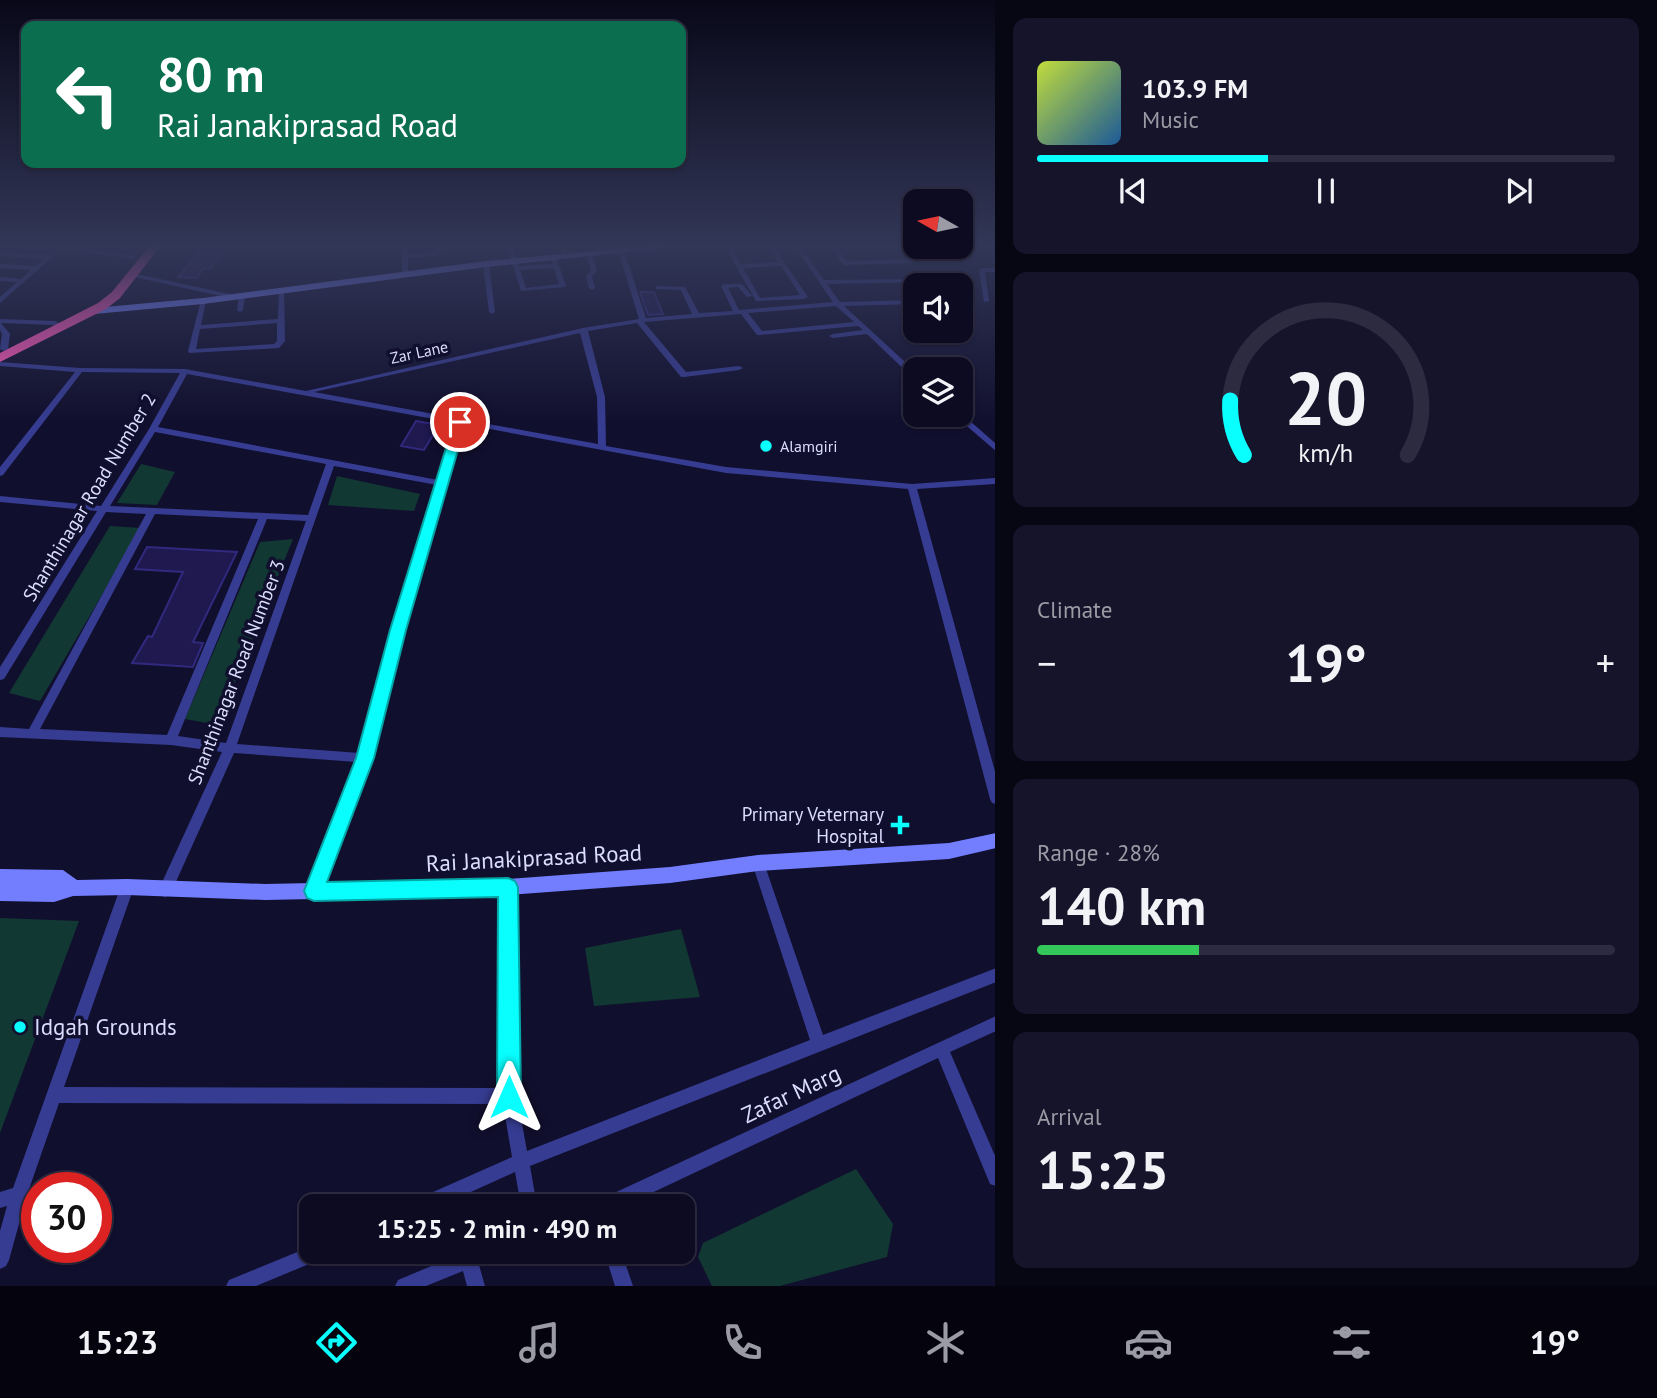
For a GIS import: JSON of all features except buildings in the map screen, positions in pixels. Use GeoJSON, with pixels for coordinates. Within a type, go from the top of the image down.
{"type":"FeatureCollection","features":[{"type":"Feature","properties":{"kind":"highway"},"geometry":{"type":"LineString","coordinates":[[1,352],[87,304]]}},
{"type":"Feature","properties":{"kind":"highway"},"geometry":{"type":"LineString","coordinates":[[1,352],[94,311],[104,304]]}},
{"type":"Feature","properties":{"kind":"street"},"geometry":{"type":"LineString","coordinates":[[94,311],[206,304]]}},
{"type":"Feature","properties":{"kind":"street"},"geometry":{"type":"LineString","coordinates":[[239,304],[240,310]]}},
{"type":"Feature","properties":{"kind":"street"},"geometry":{"type":"LineString","coordinates":[[202,305],[192,351],[276,346],[281,341],[281,304]]}},
{"type":"Feature","properties":{"kind":"street"},"geometry":{"type":"LineString","coordinates":[[491,304],[492,312]]}},
{"type":"Feature","properties":{"kind":"street"},"geometry":{"type":"LineString","coordinates":[[635,304],[641,320],[684,375],[739,368]]}},
{"type":"Feature","properties":{"kind":"street"},"geometry":{"type":"LineString","coordinates":[[691,304],[696,315]]}},
{"type":"Feature","properties":{"kind":"street"},"geometry":{"type":"LineString","coordinates":[[735,304],[760,333],[859,324]]}},
{"type":"Feature","properties":{"kind":"street"},"geometry":{"type":"LineString","coordinates":[[753,304],[757,310]]}},
{"type":"Feature","properties":{"kind":"street"},"geometry":{"type":"LineString","coordinates":[[838,304],[903,364]]}},
{"type":"Feature","properties":{"kind":"street","name":"Zar Lane"},"geometry":{"type":"LineString","coordinates":[[304,393],[583,330],[641,320],[838,304]]}},
{"type":"Feature","properties":{"kind":"street"},"geometry":{"type":"LineString","coordinates":[[197,327],[281,321]]}},
{"type":"Feature","properties":{"kind":"street"},"geometry":{"type":"LineString","coordinates":[[1,352],[6,334],[0,323],[55,323]]}},
{"type":"Feature","properties":{"kind":"street"},"geometry":{"type":"LineString","coordinates":[[583,330],[601,397],[602,448]]}},
{"type":"Feature","properties":{"kind":"street"},"geometry":{"type":"LineString","coordinates":[[833,336],[869,332]]}},
{"type":"Feature","properties":{"kind":"street"},"geometry":{"type":"LineString","coordinates":[[0,364],[79,370],[185,371],[726,470],[912,487],[995,481]]}},
{"type":"Feature","properties":{"kind":"street"},"geometry":{"type":"LineString","coordinates":[[0,473],[79,370]]}},
{"type":"Feature","properties":{"kind":"street","name":"Shanthinagar Road Number 2"},"geometry":{"type":"LineString","coordinates":[[0,676],[153,429],[185,371]]}},
{"type":"Feature","properties":{"kind":"street"},"geometry":{"type":"LineString","coordinates":[[314,891],[365,758],[440,483],[460,422]]}},
{"type":"Feature","properties":{"kind":"street"},"geometry":{"type":"LineString","coordinates":[[971,427],[995,448]]}},
{"type":"Feature","properties":{"kind":"street"},"geometry":{"type":"LineString","coordinates":[[153,429],[440,483]]}},
{"type":"Feature","properties":{"kind":"street","name":"Shanthinagar Road Number 3"},"geometry":{"type":"LineString","coordinates":[[165,891],[230,748],[331,462]]}},
{"type":"Feature","properties":{"kind":"street"},"geometry":{"type":"LineString","coordinates":[[912,487],[995,796]]}},
{"type":"Feature","properties":{"kind":"street"},"geometry":{"type":"LineString","coordinates":[[0,499],[103,509],[311,518]]}},
{"type":"Feature","properties":{"kind":"street"},"geometry":{"type":"LineString","coordinates":[[32,734],[152,511]]}},
{"type":"Feature","properties":{"kind":"street"},"geometry":{"type":"LineString","coordinates":[[171,740],[264,516]]}},
{"type":"Feature","properties":{"kind":"street"},"geometry":{"type":"LineString","coordinates":[[0,732],[171,740],[230,748],[365,758]]}},
{"type":"Feature","properties":{"kind":"street","name":"Rai Janakiprasad Road"},"geometry":{"type":"LineString","coordinates":[[74,888],[314,891],[508,887],[670,875],[758,863],[949,851],[995,840]]}},
{"type":"Feature","properties":{"kind":"street"},"geometry":{"type":"LineString","coordinates":[[758,863],[819,1044]]}},
{"type":"Feature","properties":{"kind":"street"},"geometry":{"type":"LineString","coordinates":[[0,877],[63,878],[74,888]]}},
{"type":"Feature","properties":{"kind":"street"},"geometry":{"type":"LineString","coordinates":[[0,1260],[19,1195],[127,887]]}},
{"type":"Feature","properties":{"kind":"street"},"geometry":{"type":"LineString","coordinates":[[508,887],[509,1097],[526,1194]]}},
{"type":"Feature","properties":{"kind":"street"},"geometry":{"type":"LineString","coordinates":[[0,893],[54,894],[74,888]]}},
{"type":"Feature","properties":{"kind":"street"},"geometry":{"type":"LineString","coordinates":[[448,1194],[519,1162],[995,975]]}},
{"type":"Feature","properties":{"kind":"street","name":"Zafar Marg"},"geometry":{"type":"LineString","coordinates":[[631,1194],[995,1023]]}},
{"type":"Feature","properties":{"kind":"street"},"geometry":{"type":"LineString","coordinates":[[941,1048],[995,1176]]}},
{"type":"Feature","properties":{"kind":"street"},"geometry":{"type":"LineString","coordinates":[[55,1095],[509,1097]]}},
{"type":"Feature","properties":{"kind":"street"},"geometry":{"type":"LineString","coordinates":[[0,1199],[19,1195]]}},
{"type":"Feature","properties":{"kind":"street"},"geometry":{"type":"LineString","coordinates":[[235,1286],[299,1260]]}},
{"type":"Feature","properties":{"kind":"street"},"geometry":{"type":"LineString","coordinates":[[404,1286],[458,1264]]}},
{"type":"Feature","properties":{"kind":"street"},"geometry":{"type":"LineString","coordinates":[[471,1264],[477,1286]]}},
{"type":"Feature","properties":{"kind":"street"},"geometry":{"type":"LineString","coordinates":[[616,1264],[624,1286]]}},
{"type":"Feature","properties":{"kind":"green space"},"geometry":{"type":"Polygon","coordinates":[[[141,464],[175,472],[157,505],[117,503],[141,464]]]}},
{"type":"Feature","properties":{"kind":"green space"},"geometry":{"type":"Polygon","coordinates":[[[337,476],[420,494],[414,511],[328,505],[337,476]]]}},
{"type":"Feature","properties":{"kind":"green space"},"geometry":{"type":"Polygon","coordinates":[[[110,526],[141,528],[40,701],[9,693],[110,526]]]}},
{"type":"Feature","properties":{"kind":"green space"},"geometry":{"type":"Polygon","coordinates":[[[293,539],[218,725],[185,719],[260,542],[293,539]]]}},
{"type":"Feature","properties":{"kind":"green space","name":"Idgah Grounds"},"geometry":{"type":"Polygon","coordinates":[[[0,918],[79,921],[0,1133],[0,918]]]}},
{"type":"Feature","properties":{"kind":"green space"},"geometry":{"type":"Polygon","coordinates":[[[681,929],[700,997],[594,1006],[585,948],[681,929]]]}},
{"type":"Feature","properties":{"kind":"green space"},"geometry":{"type":"Polygon","coordinates":[[[856,1169],[893,1224],[887,1257],[780,1286],[712,1286],[698,1257],[703,1243],[856,1169]]]}},
{"type":"Feature","properties":{"kind":"place","name":"Alamgiri"},"geometry":{"type":"Point","coordinates":[766,446]}},
{"type":"Feature","properties":{"kind":"place","name":"Primary Veternary Hospital"},"geometry":{"type":"Point","coordinates":[900,825]}},
{"type":"Feature","properties":{"kind":"place","name":"Idgah Grounds"},"geometry":{"type":"Point","coordinates":[20,1027]}},
{"type":"Feature","properties":{"kind":"route"},"geometry":{"type":"LineString","coordinates":[[460,422],[398,630],[365,758],[314,891],[508,887],[509,1097]]}}]}
